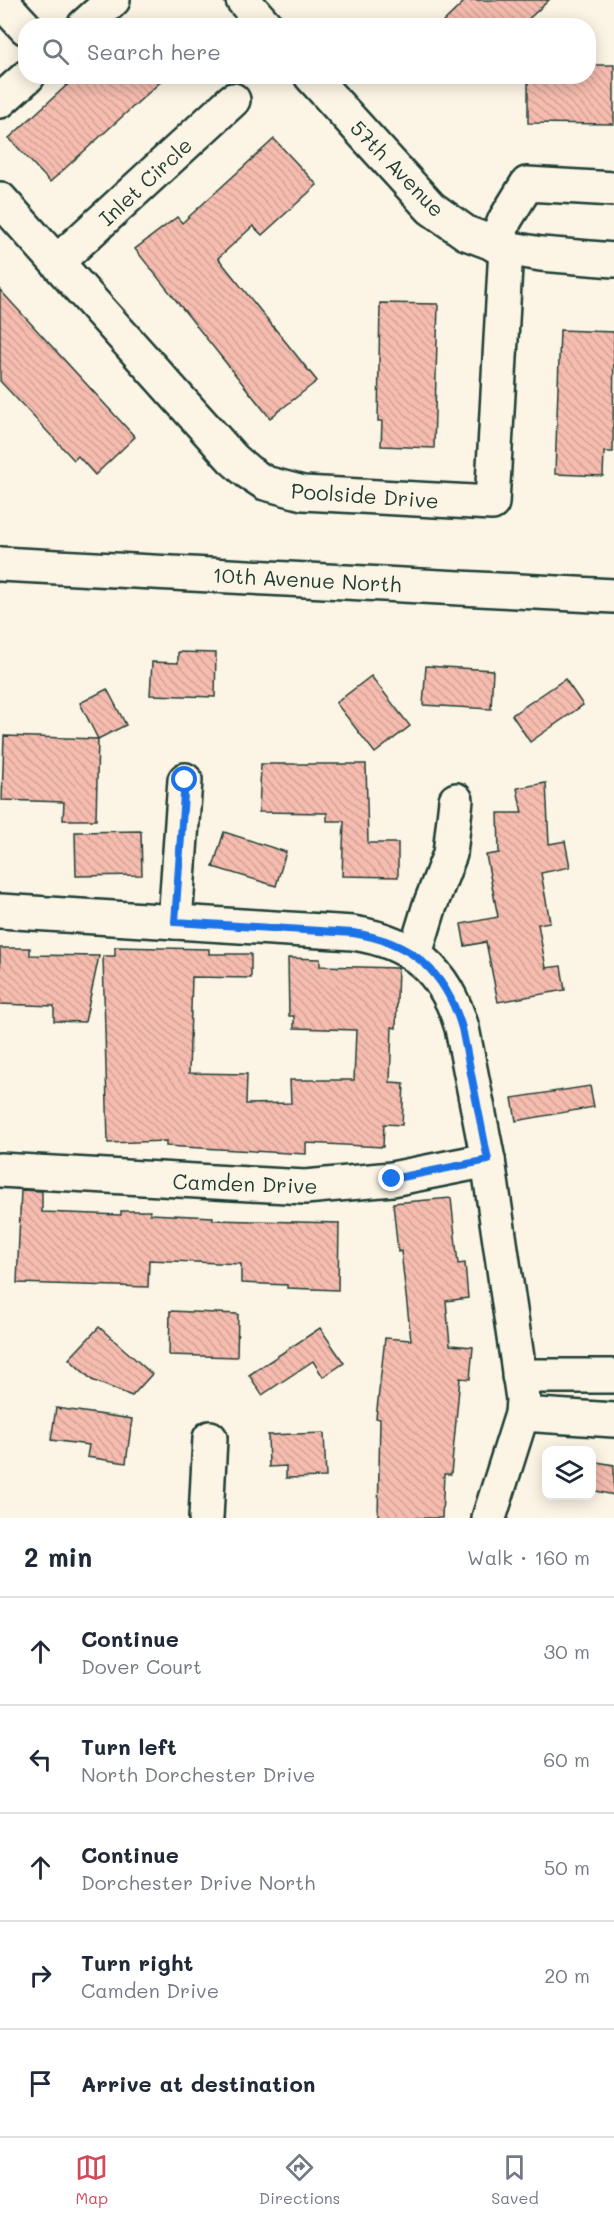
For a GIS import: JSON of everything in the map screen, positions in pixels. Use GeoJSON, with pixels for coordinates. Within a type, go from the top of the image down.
{"type":"FeatureCollection","features":[{"type":"Feature","properties":{"kind":"street"},"geometry":{"type":"LineString","coordinates":[[0,0],[18,19]]}},
{"type":"Feature","properties":{"kind":"street"},"geometry":{"type":"LineString","coordinates":[[93,18],[113,0]]}},
{"type":"Feature","properties":{"kind":"street"},"geometry":{"type":"LineString","coordinates":[[243,0],[259,18]]}},
{"type":"Feature","properties":{"kind":"street"},"geometry":{"type":"LineString","coordinates":[[0,101],[19,84]]}},
{"type":"Feature","properties":{"kind":"street","name":"57th Avenue"},"geometry":{"type":"LineString","coordinates":[[319,84],[431,208],[466,233],[500,247],[541,254],[614,260]]}},
{"type":"Feature","properties":{"kind":"street","name":"Inlet Circle"},"geometry":{"type":"LineString","coordinates":[[57,262],[233,100]]}},
{"type":"Feature","properties":{"kind":"street","name":"Poolside Drive"},"geometry":{"type":"LineString","coordinates":[[0,199],[233,459],[265,483],[284,490],[303,493],[492,503],[500,247],[505,220],[527,184],[614,189]]}},
{"type":"Feature","properties":{"kind":"street","name":"10th Avenue North"},"geometry":{"type":"LineString","coordinates":[[0,564],[614,596]]}},
{"type":"Feature","properties":{"kind":"street"},"geometry":{"type":"LineString","coordinates":[[175,922],[185,780]]}},
{"type":"Feature","properties":{"kind":"street"},"geometry":{"type":"LineString","coordinates":[[415,954],[429,908],[450,854],[456,800]]}},
{"type":"Feature","properties":{"kind":"street"},"geometry":{"type":"LineString","coordinates":[[0,911],[353,933],[385,939],[415,954],[447,988],[462,1028],[488,1160],[519,1376],[522,1414],[489,1518]]}},
{"type":"Feature","properties":{"kind":"street","name":"Camden Drive"},"geometry":{"type":"LineString","coordinates":[[0,1170],[305,1187],[392,1179],[488,1160]]}},
{"type":"Feature","properties":{"kind":"street"},"geometry":{"type":"LineString","coordinates":[[519,1376],[614,1376]]}},
{"type":"Feature","properties":{"kind":"street"},"geometry":{"type":"LineString","coordinates":[[522,1414],[614,1420]]}},
{"type":"Feature","properties":{"kind":"street"},"geometry":{"type":"LineString","coordinates":[[206,1518],[210,1438]]}},
{"type":"Feature","properties":{"kind":"building"},"geometry":{"type":"Polygon","coordinates":[[[466,0],[549,0],[530,18],[447,18],[466,0]]]}},
{"type":"Feature","properties":{"kind":"building"},"geometry":{"type":"Polygon","coordinates":[[[596,65],[614,65],[614,124],[528,123],[528,84],[596,84],[596,65]]]}},
{"type":"Feature","properties":{"kind":"building"},"geometry":{"type":"Polygon","coordinates":[[[68,84],[158,84],[50,182],[9,138],[68,84]]]}},
{"type":"Feature","properties":{"kind":"building"},"geometry":{"type":"Polygon","coordinates":[[[274,139],[317,185],[262,235],[253,226],[218,258],[317,381],[270,418],[135,249],[177,217],[182,223],[274,139]]]}},
{"type":"Feature","properties":{"kind":"building"},"geometry":{"type":"Polygon","coordinates":[[[0,290],[135,437],[95,475],[78,456],[74,460],[0,381],[0,290]]]}},
{"type":"Feature","properties":{"kind":"building"},"geometry":{"type":"Polygon","coordinates":[[[380,303],[438,304],[434,448],[381,446],[382,421],[378,421],[380,303]]]}},
{"type":"Feature","properties":{"kind":"building"},"geometry":{"type":"Polygon","coordinates":[[[560,330],[614,332],[613,452],[604,452],[603,476],[555,474],[560,330]]]}},
{"type":"Feature","properties":{"kind":"building"},"geometry":{"type":"Polygon","coordinates":[[[178,652],[216,653],[215,697],[150,695],[152,662],[178,663],[178,652]]]}},
{"type":"Feature","properties":{"kind":"building"},"geometry":{"type":"Polygon","coordinates":[[[426,666],[493,670],[491,709],[423,705],[426,666]]]}},
{"type":"Feature","properties":{"kind":"building"},"geometry":{"type":"Polygon","coordinates":[[[371,676],[410,726],[375,753],[336,703],[371,676]]]}},
{"type":"Feature","properties":{"kind":"building"},"geometry":{"type":"Polygon","coordinates":[[[565,679],[583,705],[530,742],[512,715],[565,679]]]}},
{"type":"Feature","properties":{"kind":"building"},"geometry":{"type":"Polygon","coordinates":[[[107,689],[126,725],[98,739],[80,703],[107,689]]]}},
{"type":"Feature","properties":{"kind":"building"},"geometry":{"type":"Polygon","coordinates":[[[4,736],[98,739],[96,820],[63,820],[64,802],[2,800],[4,736]]]}},
{"type":"Feature","properties":{"kind":"building"},"geometry":{"type":"Polygon","coordinates":[[[261,764],[366,764],[368,843],[398,843],[398,877],[342,876],[344,821],[327,821],[327,813],[259,812],[261,764]]]}},
{"type":"Feature","properties":{"kind":"building"},"geometry":{"type":"Polygon","coordinates":[[[546,783],[549,844],[565,841],[570,867],[541,873],[550,922],[538,924],[546,968],[561,966],[565,990],[498,1002],[486,942],[465,946],[461,924],[498,917],[486,855],[499,853],[498,813],[522,813],[517,788],[546,783]]]}},
{"type":"Feature","properties":{"kind":"building"},"geometry":{"type":"Polygon","coordinates":[[[141,831],[142,875],[76,876],[75,832],[141,831]]]}},
{"type":"Feature","properties":{"kind":"building"},"geometry":{"type":"Polygon","coordinates":[[[224,832],[286,852],[276,886],[213,867],[224,832]]]}},
{"type":"Feature","properties":{"kind":"building"},"geometry":{"type":"Polygon","coordinates":[[[115,947],[209,949],[209,954],[251,954],[251,978],[192,977],[189,1073],[247,1074],[246,1104],[291,1103],[290,1080],[354,1080],[356,1030],[294,1028],[294,1016],[289,1016],[288,958],[320,959],[320,966],[398,968],[396,1028],[392,1027],[390,1082],[404,1083],[402,1125],[384,1124],[383,1147],[306,1143],[306,1154],[166,1146],[166,1141],[108,1143],[103,956],[115,956],[115,947]]]}},
{"type":"Feature","properties":{"kind":"building"},"geometry":{"type":"Polygon","coordinates":[[[0,948],[30,948],[30,955],[99,956],[85,1022],[54,1021],[54,1006],[0,1004],[0,948]]]}},
{"type":"Feature","properties":{"kind":"building"},"geometry":{"type":"Polygon","coordinates":[[[590,1086],[594,1107],[516,1121],[512,1098],[590,1086]]]}},
{"type":"Feature","properties":{"kind":"building"},"geometry":{"type":"Polygon","coordinates":[[[21,1190],[42,1191],[42,1212],[121,1215],[121,1211],[150,1211],[150,1214],[213,1217],[213,1220],[339,1223],[338,1290],[241,1283],[241,1264],[149,1260],[148,1287],[17,1283],[21,1190]]]}},
{"type":"Feature","properties":{"kind":"building"},"geometry":{"type":"Polygon","coordinates":[[[451,1198],[458,1264],[465,1263],[468,1298],[446,1301],[450,1345],[473,1347],[470,1379],[460,1378],[451,1474],[444,1474],[442,1518],[378,1518],[380,1419],[376,1418],[385,1338],[411,1340],[393,1203],[451,1198]]]}},
{"type":"Feature","properties":{"kind":"building"},"geometry":{"type":"Polygon","coordinates":[[[170,1311],[238,1314],[237,1357],[169,1355],[170,1311]]]}},
{"type":"Feature","properties":{"kind":"building"},"geometry":{"type":"Polygon","coordinates":[[[99,1327],[152,1374],[132,1396],[92,1380],[69,1359],[99,1327]]]}},
{"type":"Feature","properties":{"kind":"building"},"geometry":{"type":"Polygon","coordinates":[[[320,1328],[344,1363],[323,1377],[313,1361],[262,1395],[249,1375],[320,1328]]]}},
{"type":"Feature","properties":{"kind":"building"},"geometry":{"type":"Polygon","coordinates":[[[56,1408],[132,1419],[126,1463],[87,1457],[89,1445],[51,1440],[56,1408]]]}},
{"type":"Feature","properties":{"kind":"building"},"geometry":{"type":"Polygon","coordinates":[[[324,1433],[326,1477],[286,1478],[286,1466],[269,1467],[268,1435],[324,1433]]]}},
{"type":"Feature","properties":{"kind":"building"},"geometry":{"type":"Polygon","coordinates":[[[596,1462],[614,1465],[614,1495],[596,1491],[596,1462]]]}},
{"type":"Feature","properties":{"kind":"route"},"geometry":{"type":"LineString","coordinates":[[185,780],[175,922],[375,936],[395,943],[415,954],[447,988],[462,1028],[488,1160],[392,1179]]}}]}
